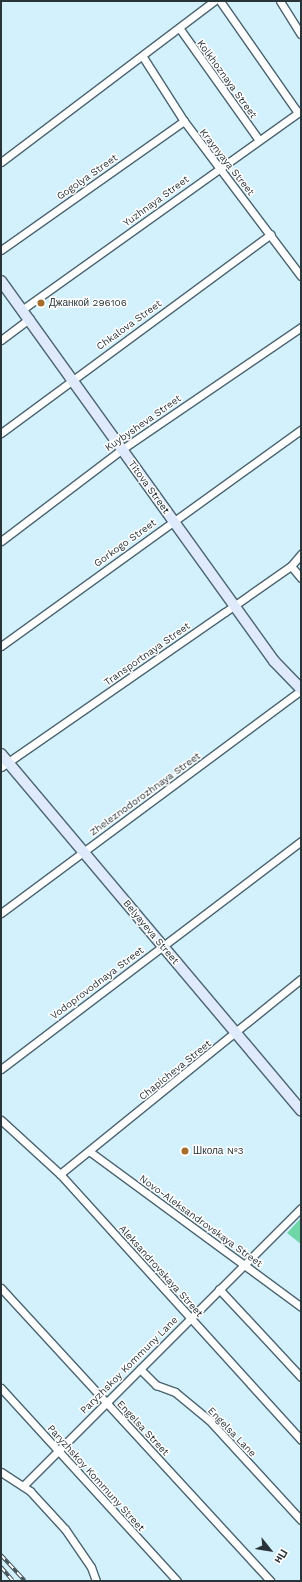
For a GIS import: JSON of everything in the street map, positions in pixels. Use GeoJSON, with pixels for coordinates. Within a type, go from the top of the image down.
{"type":"FeatureCollection","features":[{"type":"Feature","properties":{"kind":"main road","name":"Titova Street"},"geometry":{"type":"LineString","coordinates":[[1,281],[30,318],[122,450],[274,661],[301,690]]}},
{"type":"Feature","properties":{"kind":"main road","name":"Belyayeva Street"},"geometry":{"type":"LineString","coordinates":[[1,754],[4,765],[83,852],[301,1110]]}},
{"type":"Feature","properties":{"kind":"street"},"geometry":{"type":"LineString","coordinates":[[1,162],[180,29],[214,1]]}},
{"type":"Feature","properties":{"kind":"street"},"geometry":{"type":"LineString","coordinates":[[220,1],[299,112]]}},
{"type":"Feature","properties":{"kind":"street"},"geometry":{"type":"LineString","coordinates":[[280,1],[301,34]]}},
{"type":"Feature","properties":{"kind":"street","name":"Kolkhoznaya Street"},"geometry":{"type":"LineString","coordinates":[[180,29],[259,140]]}},
{"type":"Feature","properties":{"kind":"street","name":"Kraynyaya Street"},"geometry":{"type":"LineString","coordinates":[[143,56],[184,121],[218,169],[271,234],[301,276]]}},
{"type":"Feature","properties":{"kind":"street","name":"Yuzhnaya Street"},"geometry":{"type":"LineString","coordinates":[[23,309],[299,112]]}},
{"type":"Feature","properties":{"kind":"street","name":"Gogolya Street"},"geometry":{"type":"LineString","coordinates":[[1,250],[184,121]]}},
{"type":"Feature","properties":{"kind":"street","name":"Chkalova Street"},"geometry":{"type":"LineString","coordinates":[[1,433],[72,379],[271,234]]}},
{"type":"Feature","properties":{"kind":"street"},"geometry":{"type":"LineString","coordinates":[[1,340],[30,318]]}},
{"type":"Feature","properties":{"kind":"street","name":"Kuybysheva Street"},"geometry":{"type":"LineString","coordinates":[[1,541],[122,450],[301,327]]}},
{"type":"Feature","properties":{"kind":"street","name":"Gorkogo Street"},"geometry":{"type":"LineString","coordinates":[[1,646],[173,520],[301,430]]}},
{"type":"Feature","properties":{"kind":"street","name":"Transportnaya Street"},"geometry":{"type":"LineString","coordinates":[[4,765],[291,566],[301,554]]}},
{"type":"Feature","properties":{"kind":"street"},"geometry":{"type":"LineString","coordinates":[[291,566],[301,578]]}},
{"type":"Feature","properties":{"kind":"street","name":"Zheleznodorozhnaya Street"},"geometry":{"type":"LineString","coordinates":[[1,913],[301,690]]}},
{"type":"Feature","properties":{"kind":"street","name":"Vodoprovodnaya Street"},"geometry":{"type":"LineString","coordinates":[[1,1069],[301,841]]}},
{"type":"Feature","properties":{"kind":"street","name":"Chapicheva Street"},"geometry":{"type":"LineString","coordinates":[[60,1174],[301,980]]}},
{"type":"Feature","properties":{"kind":"street","name":"Aleksandrovskaya Street"},"geometry":{"type":"LineString","coordinates":[[1,1120],[60,1174],[301,1440]]}},
{"type":"Feature","properties":{"kind":"street","name":"Novo-Aleksandrovskaya Street"},"geometry":{"type":"LineString","coordinates":[[89,1151],[301,1307]]}},
{"type":"Feature","properties":{"kind":"street","name":"Paryzhskoy Kommuny Lane"},"geometry":{"type":"LineString","coordinates":[[23,1486],[301,1208]]}},
{"type":"Feature","properties":{"kind":"street","name":"Engelsa Street"},"geometry":{"type":"LineString","coordinates":[[1,1288],[270,1581]]}},
{"type":"Feature","properties":{"kind":"street"},"geometry":{"type":"LineString","coordinates":[[219,1289],[301,1377]]}},
{"type":"Feature","properties":{"kind":"street","name":"Engelsa Lane"},"geometry":{"type":"LineString","coordinates":[[140,1368],[156,1385],[175,1392],[209,1420],[301,1520]]}},
{"type":"Feature","properties":{"kind":"street","name":"Paryzhskoy Kommuny Street"},"geometry":{"type":"LineString","coordinates":[[1,1388],[176,1581]]}},
{"type":"Feature","properties":{"kind":"street"},"geometry":{"type":"LineString","coordinates":[[1,1472],[23,1486],[65,1529],[91,1567],[96,1581]]}},
{"type":"Feature","properties":{"kind":"green space"},"geometry":{"type":"Polygon","coordinates":[[[301,1218],[301,1244],[287,1233],[301,1218]]]}},
{"type":"Feature","properties":{"kind":"railway"},"geometry":{"type":"LineString","coordinates":[[1,1555],[25,1581]]}},
{"type":"Feature","properties":{"kind":"railway"},"geometry":{"type":"LineString","coordinates":[[1,1567],[13,1581]]}},
{"type":"Feature","properties":{"kind":"place","name":"Джанкой 296106"},"geometry":{"type":"Point","coordinates":[41,303]}},
{"type":"Feature","properties":{"kind":"place","name":"Школа №3"},"geometry":{"type":"Point","coordinates":[185,1151]}}]}
